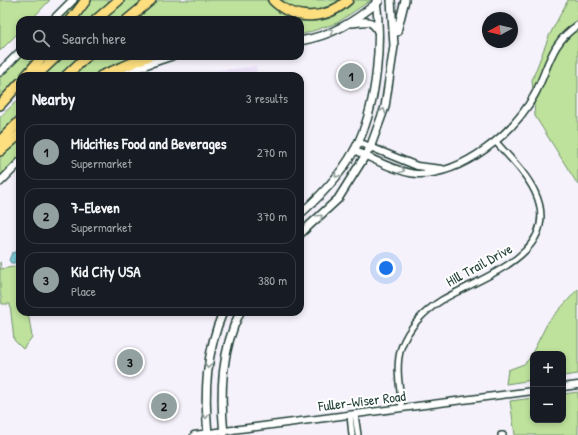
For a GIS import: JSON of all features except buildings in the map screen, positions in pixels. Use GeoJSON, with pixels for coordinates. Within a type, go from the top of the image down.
{"type":"FeatureCollection","features":[{"type":"Feature","properties":{"kind":"highway"},"geometry":{"type":"LineString","coordinates":[[74,16],[86,0]]}},
{"type":"Feature","properties":{"kind":"highway"},"geometry":{"type":"LineString","coordinates":[[101,16],[119,0]]}},
{"type":"Feature","properties":{"kind":"highway"},"geometry":{"type":"LineString","coordinates":[[132,16],[151,0]]}},
{"type":"Feature","properties":{"kind":"highway"},"geometry":{"type":"LineString","coordinates":[[273,0],[283,9],[307,16],[332,12],[348,0]]}},
{"type":"Feature","properties":{"kind":"highway"},"geometry":{"type":"LineString","coordinates":[[29,72],[40,60]]}},
{"type":"Feature","properties":{"kind":"highway"},"geometry":{"type":"LineString","coordinates":[[40,72],[53,60]]}},
{"type":"Feature","properties":{"kind":"highway"},"geometry":{"type":"LineString","coordinates":[[70,72],[83,60]]}},
{"type":"Feature","properties":{"kind":"highway"},"geometry":{"type":"LineString","coordinates":[[111,72],[139,60]]}},
{"type":"Feature","properties":{"kind":"highway"},"geometry":{"type":"LineString","coordinates":[[0,105],[16,87]]}},
{"type":"Feature","properties":{"kind":"highway"},"geometry":{"type":"LineString","coordinates":[[0,112],[16,96]]}},
{"type":"Feature","properties":{"kind":"highway"},"geometry":{"type":"LineString","coordinates":[[0,141],[16,125]]}},
{"type":"Feature","properties":{"kind":"highway"},"geometry":{"type":"LineString","coordinates":[[0,151],[16,137]]}},
{"type":"Feature","properties":{"kind":"main road"},"geometry":{"type":"LineString","coordinates":[[57,16],[73,0]]}},
{"type":"Feature","properties":{"kind":"main road"},"geometry":{"type":"LineString","coordinates":[[391,0],[394,46]]}},
{"type":"Feature","properties":{"kind":"main road"},"geometry":{"type":"LineString","coordinates":[[304,230],[338,199],[370,148],[385,106],[394,46],[405,0]]}},
{"type":"Feature","properties":{"kind":"main road"},"geometry":{"type":"LineString","coordinates":[[352,23],[377,1]]}},
{"type":"Feature","properties":{"kind":"main road"},"geometry":{"type":"LineString","coordinates":[[304,210],[324,191],[354,150],[365,122],[374,89],[380,35],[377,1]]}},
{"type":"Feature","properties":{"kind":"main road"},"geometry":{"type":"LineString","coordinates":[[304,40],[325,34],[352,23],[370,21],[374,24],[380,35]]}},
{"type":"Feature","properties":{"kind":"main road"},"geometry":{"type":"LineString","coordinates":[[0,72],[16,56]]}},
{"type":"Feature","properties":{"kind":"main road"},"geometry":{"type":"LineString","coordinates":[[131,72],[160,60]]}},
{"type":"Feature","properties":{"kind":"main road"},"geometry":{"type":"LineString","coordinates":[[0,182],[16,166]]}},
{"type":"Feature","properties":{"kind":"main road"},"geometry":{"type":"LineString","coordinates":[[208,434],[205,398],[206,370],[215,334],[222,316]]}},
{"type":"Feature","properties":{"kind":"main road"},"geometry":{"type":"LineString","coordinates":[[224,433],[221,404],[223,373],[230,337],[238,316]]}},
{"type":"Feature","properties":{"kind":"street"},"geometry":{"type":"LineString","coordinates":[[354,150],[415,174],[435,173],[442,169],[456,166],[496,142],[518,119],[532,99],[556,46],[565,35],[578,25]]}},
{"type":"Feature","properties":{"kind":"street"},"geometry":{"type":"LineString","coordinates":[[358,142],[417,166],[442,169]]}},
{"type":"Feature","properties":{"kind":"street","name":"Hill Trail Drive"},"geometry":{"type":"LineString","coordinates":[[402,408],[397,368],[398,360],[401,347],[416,322],[442,300],[516,260],[528,248],[538,228],[541,212],[535,192],[527,178],[496,142]]}},
{"type":"Feature","properties":{"kind":"street"},"geometry":{"type":"LineString","coordinates":[[566,387],[578,385]]}},
{"type":"Feature","properties":{"kind":"street","name":"Fuller-Wiser Road"},"geometry":{"type":"LineString","coordinates":[[194,435],[224,433],[353,414],[530,391]]}},
{"type":"Feature","properties":{"kind":"street"},"geometry":{"type":"LineString","coordinates":[[352,435],[353,414]]}},
{"type":"Feature","properties":{"kind":"street"},"geometry":{"type":"LineString","coordinates":[[353,414],[358,435]]}},
{"type":"Feature","properties":{"kind":"shaded area"},"geometry":{"type":"Polygon","coordinates":[[[256,66],[257,72],[207,72],[256,66]]]}},
{"type":"Feature","properties":{"kind":"green space"},"geometry":{"type":"Polygon","coordinates":[[[0,0],[50,0],[35,16],[16,16],[16,35],[0,51],[0,0]]]}},
{"type":"Feature","properties":{"kind":"green space"},"geometry":{"type":"Polygon","coordinates":[[[77,0],[83,0],[71,16],[61,16],[77,0]]]}},
{"type":"Feature","properties":{"kind":"green space"},"geometry":{"type":"Polygon","coordinates":[[[89,0],[111,0],[93,16],[77,16],[89,0]]]}},
{"type":"Feature","properties":{"kind":"green space"},"geometry":{"type":"Polygon","coordinates":[[[125,0],[146,0],[128,16],[107,16],[125,0]]]}},
{"type":"Feature","properties":{"kind":"green space"},"geometry":{"type":"Polygon","coordinates":[[[159,0],[266,0],[279,12],[288,16],[141,16],[159,0]]]}},
{"type":"Feature","properties":{"kind":"green space"},"geometry":{"type":"Polygon","coordinates":[[[277,0],[344,0],[326,10],[307,13],[293,10],[277,0]]]}},
{"type":"Feature","properties":{"kind":"green space"},"geometry":{"type":"Polygon","coordinates":[[[352,0],[371,0],[337,23],[304,34],[304,21],[323,20],[335,16],[334,14],[352,0]]]}},
{"type":"Feature","properties":{"kind":"green space"},"geometry":{"type":"Polygon","coordinates":[[[568,0],[578,0],[578,185],[535,116],[532,80],[549,36],[568,0]]]}},
{"type":"Feature","properties":{"kind":"green space"},"geometry":{"type":"Polygon","coordinates":[[[16,60],[36,60],[25,72],[16,72],[16,83],[0,101],[0,76],[16,60]]]}},
{"type":"Feature","properties":{"kind":"green space"},"geometry":{"type":"Polygon","coordinates":[[[59,60],[79,60],[65,72],[46,72],[59,60]]]}},
{"type":"Feature","properties":{"kind":"green space"},"geometry":{"type":"Polygon","coordinates":[[[91,60],[131,60],[104,72],[78,72],[91,60]]]}},
{"type":"Feature","properties":{"kind":"green space"},"geometry":{"type":"Polygon","coordinates":[[[16,102],[16,122],[0,138],[0,117],[16,102]]]}},
{"type":"Feature","properties":{"kind":"green space"},"geometry":{"type":"Polygon","coordinates":[[[16,142],[16,162],[0,178],[0,156],[16,142]]]}},
{"type":"Feature","properties":{"kind":"green space"},"geometry":{"type":"Polygon","coordinates":[[[0,262],[1,269],[16,267],[16,316],[29,316],[32,337],[23,349],[14,340],[10,304],[2,304],[0,292],[0,262]]]}},
{"type":"Feature","properties":{"kind":"green space"},"geometry":{"type":"Polygon","coordinates":[[[578,289],[578,374],[566,376],[566,351],[533,351],[548,322],[578,289]]]}},
{"type":"Feature","properties":{"kind":"green space"},"geometry":{"type":"Polygon","coordinates":[[[530,357],[530,380],[506,384],[508,370],[524,364],[530,357]]]}},
{"type":"Feature","properties":{"kind":"green space"},"geometry":{"type":"Polygon","coordinates":[[[578,392],[578,435],[515,435],[510,401],[530,398],[530,423],[566,423],[566,394],[578,392]]]}},
{"type":"Feature","properties":{"kind":"water"},"geometry":{"type":"Polygon","coordinates":[[[16,252],[15,263],[11,263],[9,260],[12,253],[16,252]]]}},
{"type":"Feature","properties":{"kind":"place","name":"Midcities Food and Beverages"},"geometry":{"type":"Point","coordinates":[351,76]}},
{"type":"Feature","properties":{"kind":"place","name":"Kid City USA"},"geometry":{"type":"Point","coordinates":[130,362]}},
{"type":"Feature","properties":{"kind":"place","name":"7-Eleven"},"geometry":{"type":"Point","coordinates":[164,406]}}]}
